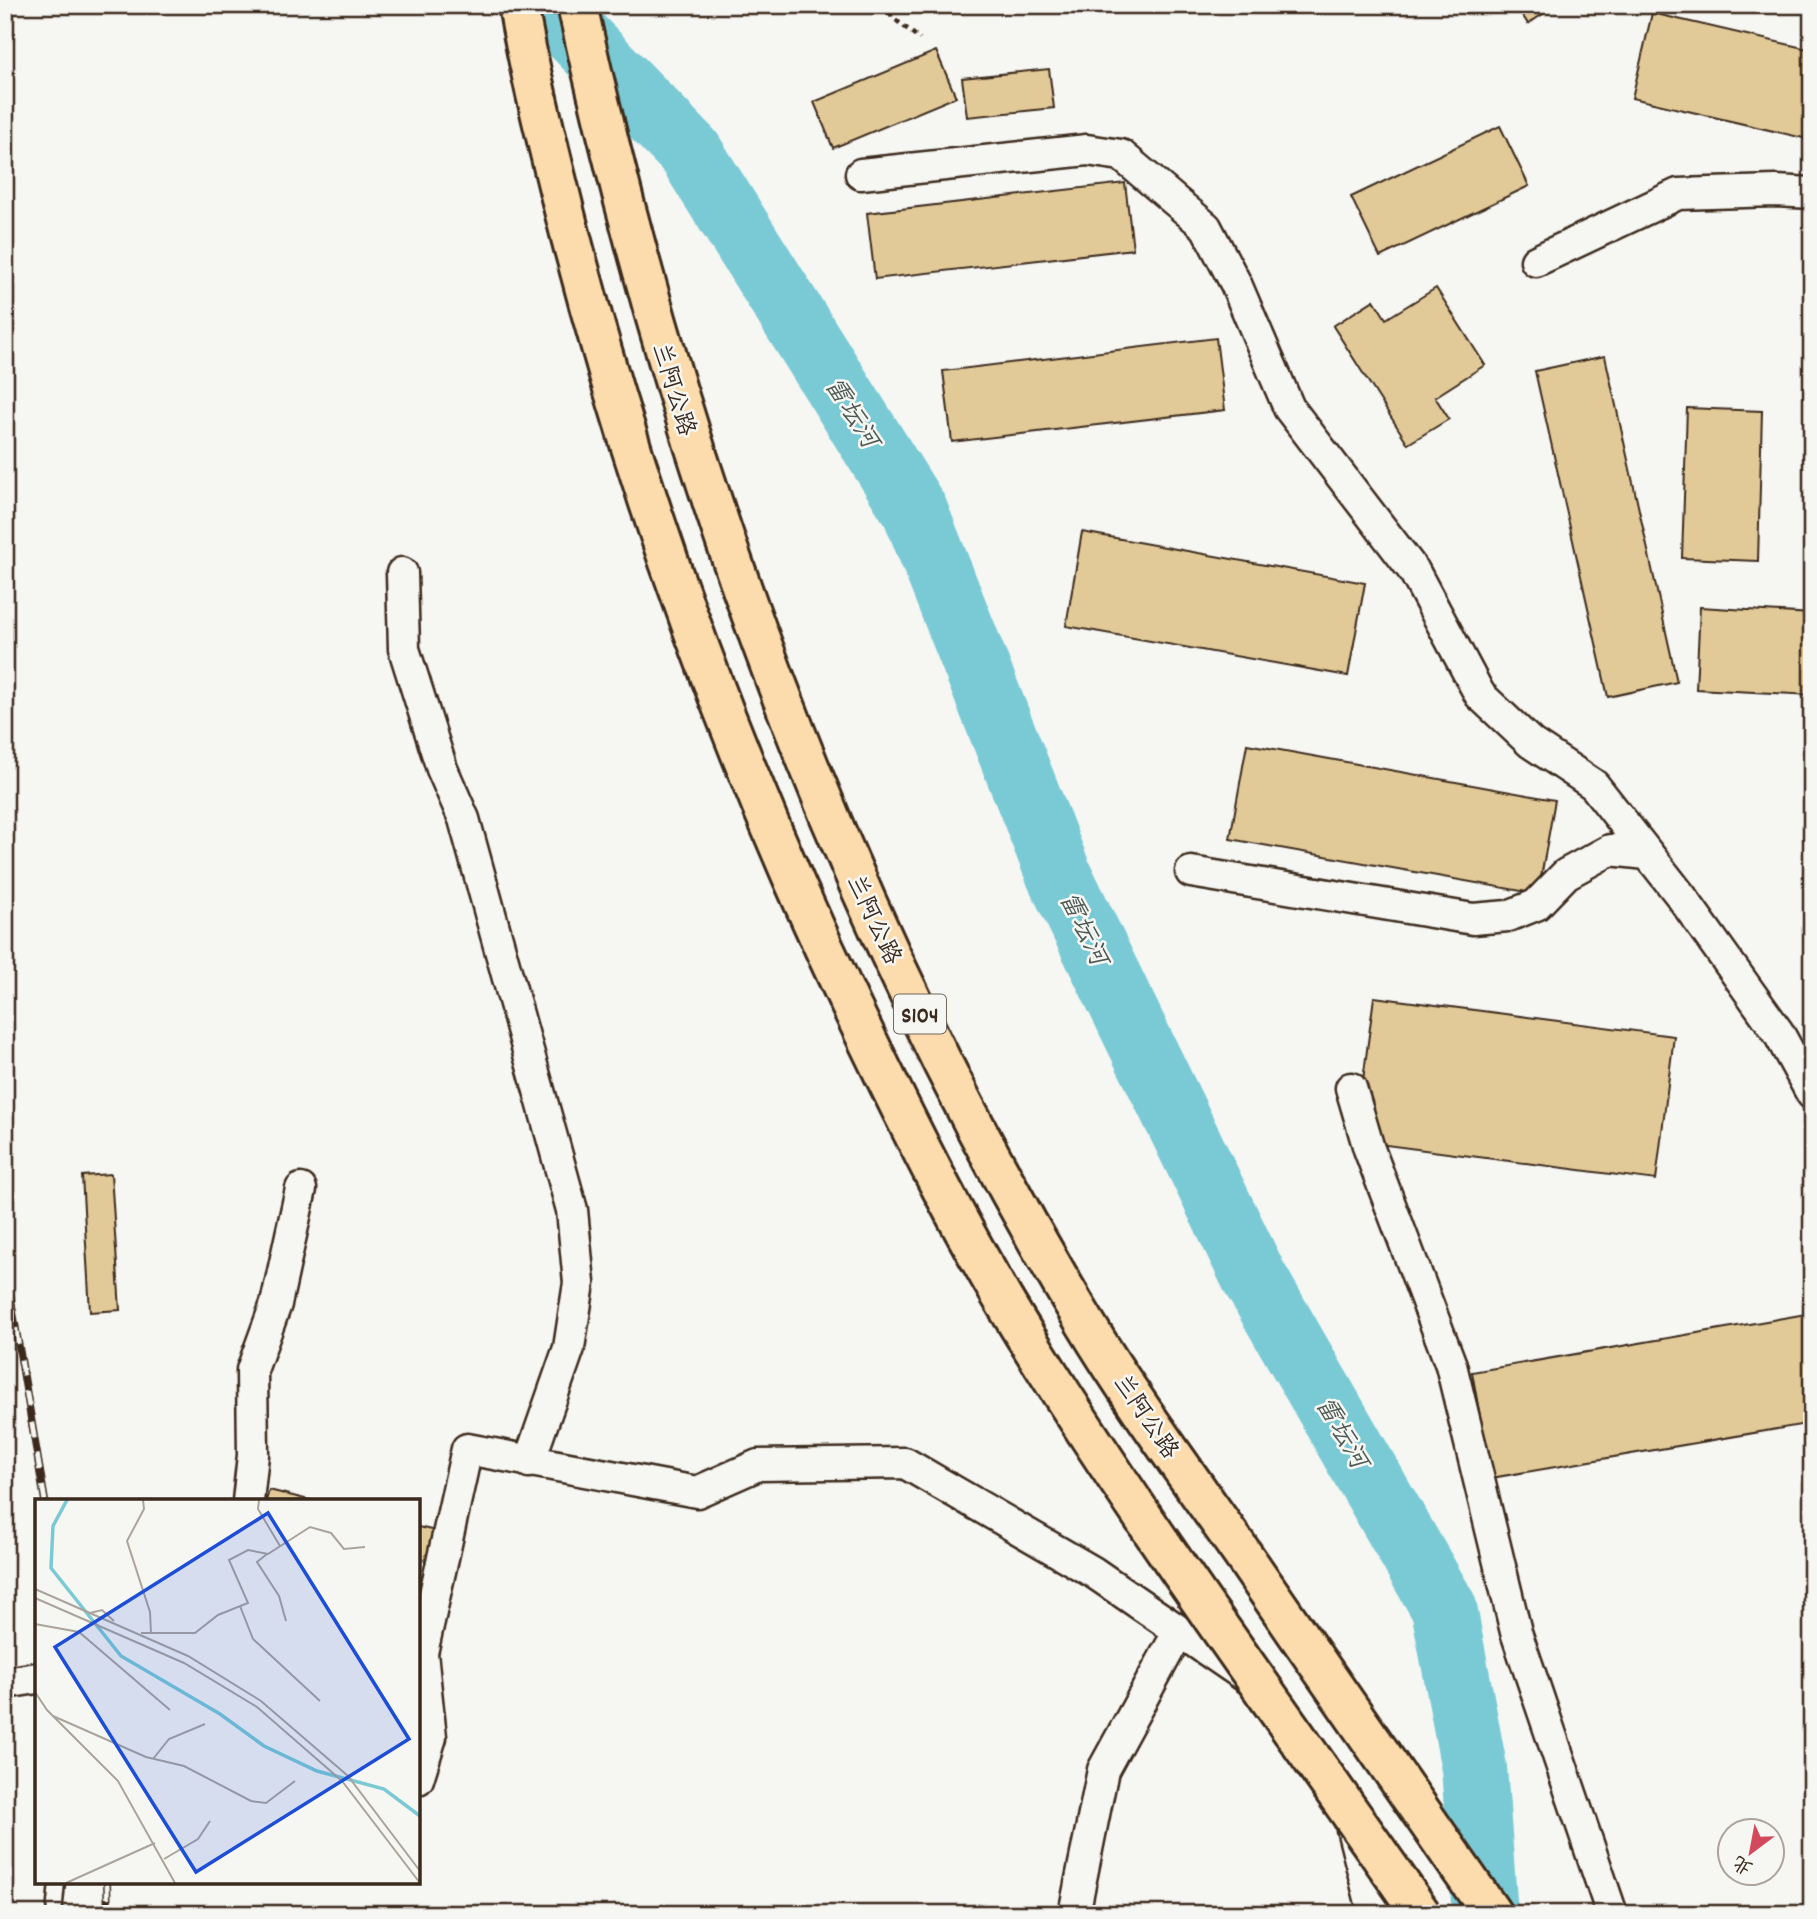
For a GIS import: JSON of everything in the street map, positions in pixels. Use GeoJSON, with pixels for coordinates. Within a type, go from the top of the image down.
{"type":"FeatureCollection","features":[{"type":"Feature","properties":{"kind":"highway","name":"S104"},"geometry":{"type":"LineString","coordinates":[[518,5],[579,270],[657,527],[749,774],[820,941],[887,1082],[1036,1354],[1111,1467],[1421,1914]]}},
{"type":"Feature","properties":{"kind":"highway","name":"兰阿公路"},"geometry":{"type":"LineString","coordinates":[[577,5],[636,255],[712,508],[812,776],[873,917],[933,1043],[1010,1191],[1086,1324],[1159,1434],[1492,1914]]}},
{"type":"Feature","properties":{"kind":"street"},"geometry":{"type":"LineString","coordinates":[[861,174],[1087,150],[1110,153],[1121,155],[1206,227],[1236,284],[1289,408],[1414,571],[1480,695],[1531,743],[1594,785],[1779,1032],[1812,1094]]}},
{"type":"Feature","properties":{"kind":"street"},"geometry":{"type":"LineString","coordinates":[[1536,261],[1678,194],[1776,191],[1812,193]]}},
{"type":"Feature","properties":{"kind":"street"},"geometry":{"type":"LineString","coordinates":[[402,573],[404,649],[442,769],[464,818],[572,1210],[579,1283],[569,1348],[528,1462]]}},
{"type":"Feature","properties":{"kind":"street"},"geometry":{"type":"LineString","coordinates":[[1191,872],[1473,919],[1508,916],[1536,905],[1566,874],[1610,850],[1647,854]]}},
{"type":"Feature","properties":{"kind":"street"},"geometry":{"type":"LineString","coordinates":[[1351,1088],[1369,1149],[1451,1365],[1516,1632],[1612,1914]]}},
{"type":"Feature","properties":{"kind":"street"},"geometry":{"type":"LineString","coordinates":[[248,1499],[253,1455],[252,1370],[276,1304],[302,1189]]}},
{"type":"Feature","properties":{"kind":"street"},"geometry":{"type":"LineString","coordinates":[[420,1773],[431,1737],[422,1653],[467,1450],[697,1492],[758,1465],[905,1463],[1093,1572],[1292,1709],[1342,1790],[1374,1914]]}},
{"type":"Feature","properties":{"kind":"street"},"geometry":{"type":"LineString","coordinates":[[1074,1914],[1103,1770],[1179,1631]]}},
{"type":"Feature","properties":{"kind":"street"},"geometry":{"type":"LineString","coordinates":[[5,1684],[35,1678]]}},
{"type":"Feature","properties":{"kind":"lane"},"geometry":{"type":"LineString","coordinates":[[54,1914],[57,1884]]}},
{"type":"Feature","properties":{"kind":"path"},"geometry":{"type":"LineString","coordinates":[[883,5],[892,17],[920,39]]}},
{"type":"Feature","properties":{"kind":"building"},"geometry":{"type":"Polygon","coordinates":[[[1516,5],[1556,5],[1528,24],[1516,5]]]}},
{"type":"Feature","properties":{"kind":"building"},"geometry":{"type":"Polygon","coordinates":[[[1652,13],[1812,50],[1812,140],[1632,98],[1652,13]]]}},
{"type":"Feature","properties":{"kind":"building"},"geometry":{"type":"Polygon","coordinates":[[[936,51],[956,97],[833,148],[814,102],[936,51]]]}},
{"type":"Feature","properties":{"kind":"building"},"geometry":{"type":"Polygon","coordinates":[[[1049,69],[1054,108],[967,117],[962,78],[1049,69]]]}},
{"type":"Feature","properties":{"kind":"building"},"geometry":{"type":"Polygon","coordinates":[[[1500,126],[1529,186],[1380,257],[1351,197],[1500,126]]]}},
{"type":"Feature","properties":{"kind":"building"},"geometry":{"type":"Polygon","coordinates":[[[1125,183],[1133,249],[875,279],[867,213],[1125,183]]]}},
{"type":"Feature","properties":{"kind":"building"},"geometry":{"type":"Polygon","coordinates":[[[1436,288],[1485,365],[1435,397],[1449,419],[1408,444],[1333,326],[1374,300],[1386,319],[1436,288]]]}},
{"type":"Feature","properties":{"kind":"building"},"geometry":{"type":"Polygon","coordinates":[[[1216,338],[1225,410],[952,442],[943,371],[1216,338]]]}},
{"type":"Feature","properties":{"kind":"building"},"geometry":{"type":"Polygon","coordinates":[[[1605,356],[1677,682],[1608,697],[1535,371],[1605,356]]]}},
{"type":"Feature","properties":{"kind":"building"},"geometry":{"type":"Polygon","coordinates":[[[1687,408],[1762,411],[1758,561],[1682,558],[1687,408]]]}},
{"type":"Feature","properties":{"kind":"building"},"geometry":{"type":"Polygon","coordinates":[[[1082,532],[1365,583],[1348,676],[1066,626],[1082,532]]]}},
{"type":"Feature","properties":{"kind":"building"},"geometry":{"type":"Polygon","coordinates":[[[1700,607],[1812,614],[1812,695],[1696,689],[1700,607]]]}},
{"type":"Feature","properties":{"kind":"building"},"geometry":{"type":"Polygon","coordinates":[[[1247,744],[1555,800],[1538,894],[1230,839],[1247,744]]]}},
{"type":"Feature","properties":{"kind":"building"},"geometry":{"type":"Polygon","coordinates":[[[1374,997],[1674,1036],[1656,1180],[1355,1141],[1374,997]]]}},
{"type":"Feature","properties":{"kind":"building"},"geometry":{"type":"Polygon","coordinates":[[[111,1174],[120,1310],[90,1312],[82,1176],[111,1174]]]}},
{"type":"Feature","properties":{"kind":"building"},"geometry":{"type":"Polygon","coordinates":[[[1812,1313],[1812,1423],[1491,1478],[1472,1372],[1812,1313]]]}},
{"type":"Feature","properties":{"kind":"building"},"geometry":{"type":"Polygon","coordinates":[[[269,1490],[305,1499],[267,1499],[269,1490]]]}},
{"type":"Feature","properties":{"kind":"building"},"geometry":{"type":"Polygon","coordinates":[[[420,1527],[436,1531],[429,1561],[420,1559],[420,1527]]]}},
{"type":"Feature","properties":{"kind":"waterway","name":"雷坛河"},"geometry":{"type":"LineString","coordinates":[[547,5],[690,152],[915,511],[1059,875],[1254,1277],[1444,1608],[1474,1768],[1485,1914]]}},
{"type":"Feature","properties":{"kind":"railway"},"geometry":{"type":"LineString","coordinates":[[5,1265],[45,1499]]}},
{"type":"Feature","properties":{"kind":"railway"},"geometry":{"type":"LineString","coordinates":[[107,1884],[108,1914]]}}]}
